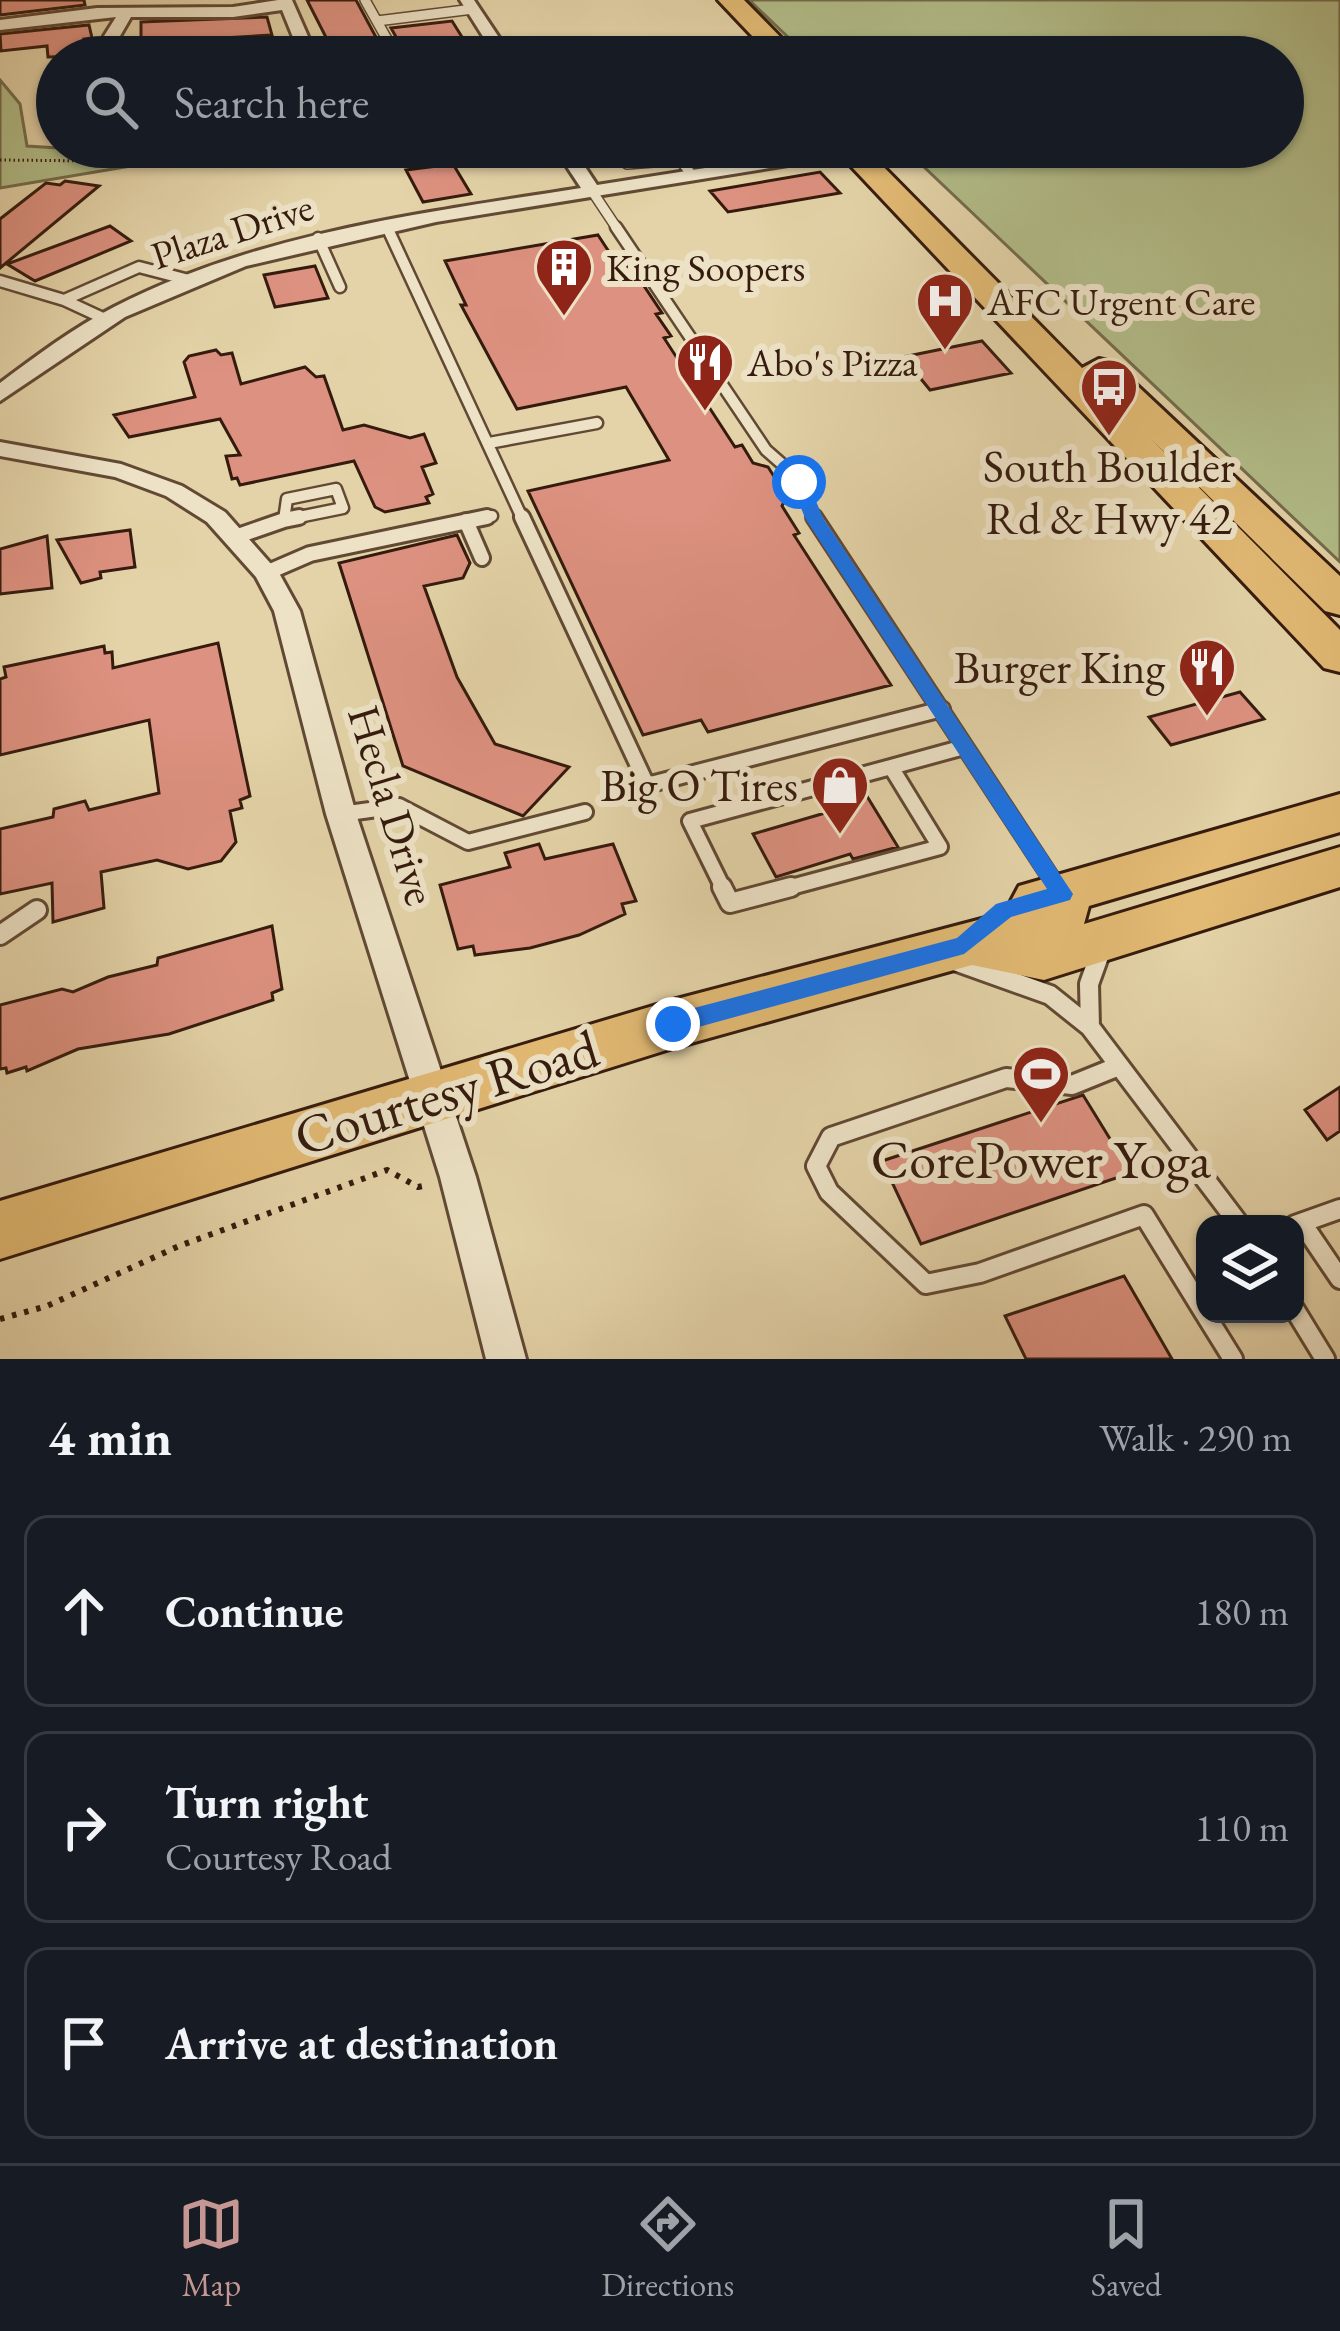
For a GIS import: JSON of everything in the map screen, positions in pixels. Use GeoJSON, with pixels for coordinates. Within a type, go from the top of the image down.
{"type":"FeatureCollection","features":[{"type":"Feature","properties":{"kind":"main road"},"geometry":{"type":"LineString","coordinates":[[706,0],[741,36]]}},
{"type":"Feature","properties":{"kind":"main road"},"geometry":{"type":"LineString","coordinates":[[730,0],[766,36]]}},
{"type":"Feature","properties":{"kind":"main road"},"geometry":{"type":"LineString","coordinates":[[880,168],[1340,657]]}},
{"type":"Feature","properties":{"kind":"main road"},"geometry":{"type":"LineString","coordinates":[[882,168],[1340,601]]}},
{"type":"Feature","properties":{"kind":"main road"},"geometry":{"type":"LineString","coordinates":[[948,949],[1048,923],[1064,912],[1062,894],[1340,813]]}},
{"type":"Feature","properties":{"kind":"main road","name":"Courtesy Road"},"geometry":{"type":"LineString","coordinates":[[0,1230],[430,1095],[948,949],[1044,958],[1340,867]]}},
{"type":"Feature","properties":{"kind":"street"},"geometry":{"type":"LineString","coordinates":[[0,25],[126,13],[232,12],[286,3],[300,36]]}},
{"type":"Feature","properties":{"kind":"street"},"geometry":{"type":"LineString","coordinates":[[470,4],[490,36]]}},
{"type":"Feature","properties":{"kind":"street"},"geometry":{"type":"LineString","coordinates":[[112,36],[126,13]]}},
{"type":"Feature","properties":{"kind":"street"},"geometry":{"type":"LineString","coordinates":[[577,168],[592,191]]}},
{"type":"Feature","properties":{"kind":"street","name":"Plaza Drive"},"geometry":{"type":"LineString","coordinates":[[2,390],[72,337],[185,279],[245,256],[386,225],[592,191],[686,168]]}},
{"type":"Feature","properties":{"kind":"street","name":"Hecla Drive"},"geometry":{"type":"LineString","coordinates":[[0,449],[121,471],[174,491],[216,517],[266,573],[287,611],[341,814],[458,1178],[506,1359]]}},
{"type":"Feature","properties":{"kind":"lane"},"geometry":{"type":"LineString","coordinates":[[365,0],[385,36]]}},
{"type":"Feature","properties":{"kind":"lane"},"geometry":{"type":"LineString","coordinates":[[377,21],[470,4]]}},
{"type":"Feature","properties":{"kind":"lane"},"geometry":{"type":"LineString","coordinates":[[592,191],[766,450],[783,459],[799,482],[814,518],[1062,894]]}},
{"type":"Feature","properties":{"kind":"lane"},"geometry":{"type":"LineString","coordinates":[[386,225],[647,785],[941,709]]}},
{"type":"Feature","properties":{"kind":"lane"},"geometry":{"type":"LineString","coordinates":[[318,238],[340,286]]}},
{"type":"Feature","properties":{"kind":"lane"},"geometry":{"type":"LineString","coordinates":[[64,300],[139,267],[185,279]]}},
{"type":"Feature","properties":{"kind":"lane"},"geometry":{"type":"LineString","coordinates":[[0,281],[64,300],[105,319]]}},
{"type":"Feature","properties":{"kind":"lane"},"geometry":{"type":"LineString","coordinates":[[489,443],[597,423]]}},
{"type":"Feature","properties":{"kind":"lane"},"geometry":{"type":"LineString","coordinates":[[235,537],[284,520],[343,508],[336,489],[287,499],[284,520]]}},
{"type":"Feature","properties":{"kind":"lane"},"geometry":{"type":"LineString","coordinates":[[266,573],[310,554],[491,516]]}},
{"type":"Feature","properties":{"kind":"lane"},"geometry":{"type":"LineString","coordinates":[[466,521],[482,558]]}},
{"type":"Feature","properties":{"kind":"lane"},"geometry":{"type":"LineString","coordinates":[[891,766],[940,847],[730,903],[690,821],[891,766],[964,747]]}},
{"type":"Feature","properties":{"kind":"lane"},"geometry":{"type":"LineString","coordinates":[[341,814],[399,806],[468,842],[585,812]]}},
{"type":"Feature","properties":{"kind":"lane"},"geometry":{"type":"LineString","coordinates":[[0,935],[37,910]]}},
{"type":"Feature","properties":{"kind":"lane"},"geometry":{"type":"LineString","coordinates":[[1090,1027],[1089,984],[1104,939]]}},
{"type":"Feature","properties":{"kind":"lane"},"geometry":{"type":"LineString","coordinates":[[948,949],[1050,995],[1090,1027],[1232,1215]]}},
{"type":"Feature","properties":{"kind":"lane"},"geometry":{"type":"LineString","coordinates":[[1119,1066],[1072,1085],[1006,1078],[831,1137],[816,1166],[830,1192],[926,1284],[980,1273],[1144,1215],[1196,1299]]}},
{"type":"Feature","properties":{"kind":"lane"},"geometry":{"type":"LineString","coordinates":[[1304,1222],[1340,1209]]}},
{"type":"Feature","properties":{"kind":"lane"},"geometry":{"type":"LineString","coordinates":[[1304,1231],[1340,1279]]}},
{"type":"Feature","properties":{"kind":"lane"},"geometry":{"type":"LineString","coordinates":[[1211,1323],[1233,1359]]}},
{"type":"Feature","properties":{"kind":"lane"},"geometry":{"type":"LineString","coordinates":[[1303,1323],[1325,1359]]}},
{"type":"Feature","properties":{"kind":"path"},"geometry":{"type":"LineString","coordinates":[[0,162],[36,161]]}},
{"type":"Feature","properties":{"kind":"path"},"geometry":{"type":"LineString","coordinates":[[0,1319],[28,1314],[179,1246],[341,1193],[387,1170],[418,1187],[458,1178]]}},
{"type":"Feature","properties":{"kind":"green space"},"geometry":{"type":"Polygon","coordinates":[[[749,0],[1340,0],[1340,562],[925,168],[1304,168],[1304,36],[787,36],[749,0]]]}},
{"type":"Feature","properties":{"kind":"green space"},"geometry":{"type":"Polygon","coordinates":[[[0,80],[20,104],[27,146],[36,147],[36,168],[119,168],[0,188],[0,80]]]}},
{"type":"Feature","properties":{"kind":"building"},"geometry":{"type":"Polygon","coordinates":[[[0,0],[84,0],[85,5],[0,15],[0,0]]]}},
{"type":"Feature","properties":{"kind":"building"},"geometry":{"type":"Polygon","coordinates":[[[307,0],[356,0],[375,36],[325,36],[307,0]]]}},
{"type":"Feature","properties":{"kind":"building"},"geometry":{"type":"Polygon","coordinates":[[[267,17],[272,35],[141,36],[141,22],[267,17]]]}},
{"type":"Feature","properties":{"kind":"building"},"geometry":{"type":"Polygon","coordinates":[[[452,21],[461,36],[395,36],[391,28],[452,21]]]}},
{"type":"Feature","properties":{"kind":"building"},"geometry":{"type":"Polygon","coordinates":[[[89,25],[92,36],[36,36],[36,47],[1,51],[0,34],[89,25]]]}},
{"type":"Feature","properties":{"kind":"building"},"geometry":{"type":"Polygon","coordinates":[[[455,168],[471,194],[423,202],[406,170],[455,168]]]}},
{"type":"Feature","properties":{"kind":"building"},"geometry":{"type":"Polygon","coordinates":[[[820,172],[840,193],[728,212],[710,191],[820,172]]]}},
{"type":"Feature","properties":{"kind":"building"},"geometry":{"type":"Polygon","coordinates":[[[46,183],[99,186],[0,268],[0,219],[46,183]]]}},
{"type":"Feature","properties":{"kind":"building"},"geometry":{"type":"Polygon","coordinates":[[[110,226],[131,241],[35,281],[7,264],[110,226]]]}},
{"type":"Feature","properties":{"kind":"building"},"geometry":{"type":"Polygon","coordinates":[[[598,235],[615,261],[632,268],[662,313],[656,314],[671,336],[664,338],[735,447],[742,445],[753,463],[768,467],[787,496],[782,506],[799,533],[794,535],[891,685],[708,732],[701,720],[643,735],[528,491],[669,460],[626,387],[517,409],[461,305],[466,305],[445,261],[598,235]]]}},
{"type":"Feature","properties":{"kind":"building"},"geometry":{"type":"Polygon","coordinates":[[[315,266],[328,298],[275,307],[264,275],[315,266]]]}},
{"type":"Feature","properties":{"kind":"building"},"geometry":{"type":"Polygon","coordinates":[[[982,341],[1011,373],[930,390],[903,357],[982,341]]]}},
{"type":"Feature","properties":{"kind":"building"},"geometry":{"type":"Polygon","coordinates":[[[216,350],[221,355],[232,353],[241,384],[305,367],[316,377],[324,376],[343,430],[364,425],[410,438],[424,434],[436,463],[422,467],[433,494],[426,497],[429,503],[385,512],[375,507],[354,461],[240,485],[237,478],[232,479],[226,456],[240,455],[220,419],[129,437],[114,415],[195,397],[184,362],[189,356],[216,350]]]}},
{"type":"Feature","properties":{"kind":"building"},"geometry":{"type":"Polygon","coordinates":[[[130,530],[135,567],[100,572],[101,578],[81,583],[57,540],[130,530]]]}},
{"type":"Feature","properties":{"kind":"building"},"geometry":{"type":"Polygon","coordinates":[[[457,535],[470,563],[463,578],[424,586],[457,677],[495,744],[569,767],[523,816],[403,766],[339,563],[457,535]]]}},
{"type":"Feature","properties":{"kind":"building"},"geometry":{"type":"Polygon","coordinates":[[[47,536],[52,588],[0,594],[0,549],[47,536]]]}},
{"type":"Feature","properties":{"kind":"building"},"geometry":{"type":"Polygon","coordinates":[[[218,643],[250,796],[240,800],[242,808],[230,811],[236,842],[221,861],[188,869],[157,860],[101,872],[104,908],[53,922],[52,883],[0,894],[0,829],[53,817],[54,809],[85,801],[89,810],[159,793],[149,720],[0,755],[4,667],[104,646],[105,653],[112,652],[113,668],[218,643]]]}},
{"type":"Feature","properties":{"kind":"building","name":"Burger King"},"geometry":{"type":"Polygon","coordinates":[[[1240,692],[1264,719],[1171,745],[1149,717],[1240,692]]]}},
{"type":"Feature","properties":{"kind":"building"},"geometry":{"type":"Polygon","coordinates":[[[865,793],[898,847],[853,859],[850,854],[776,877],[753,834],[825,813],[821,805],[865,793]]]}},
{"type":"Feature","properties":{"kind":"building"},"geometry":{"type":"Polygon","coordinates":[[[539,844],[545,859],[613,844],[636,901],[622,904],[625,914],[579,935],[475,955],[473,946],[458,949],[440,885],[510,867],[505,853],[539,844]]]}},
{"type":"Feature","properties":{"kind":"building"},"geometry":{"type":"Polygon","coordinates":[[[272,926],[282,989],[272,993],[273,1000],[169,1034],[78,1049],[27,1071],[26,1067],[7,1073],[6,1068],[0,1069],[0,1005],[62,989],[73,992],[157,965],[158,958],[272,926]]]}},
{"type":"Feature","properties":{"kind":"building"},"geometry":{"type":"Polygon","coordinates":[[[1340,1087],[1340,1131],[1327,1140],[1305,1110],[1340,1087]]]}},
{"type":"Feature","properties":{"kind":"building"},"geometry":{"type":"Polygon","coordinates":[[[1083,1095],[1131,1173],[921,1244],[882,1161],[1083,1095]]]}},
{"type":"Feature","properties":{"kind":"building"},"geometry":{"type":"Polygon","coordinates":[[[1124,1276],[1172,1359],[1026,1359],[1005,1316],[1124,1276]]]}},
{"type":"Feature","properties":{"kind":"place","name":"King Soopers"},"geometry":{"type":"Point","coordinates":[564,318]}},
{"type":"Feature","properties":{"kind":"place","name":"AFC Urgent Care"},"geometry":{"type":"Point","coordinates":[945,352]}},
{"type":"Feature","properties":{"kind":"place","name":"Abo's Pizza"},"geometry":{"type":"Point","coordinates":[705,413]}},
{"type":"Feature","properties":{"kind":"place","name":"South Boulder Rd & Hwy 42"},"geometry":{"type":"Point","coordinates":[1109,438]}},
{"type":"Feature","properties":{"kind":"place","name":"Burger King"},"geometry":{"type":"Point","coordinates":[1207,718]}},
{"type":"Feature","properties":{"kind":"place","name":"Big O Tires"},"geometry":{"type":"Point","coordinates":[840,836]}},
{"type":"Feature","properties":{"kind":"place","name":"CorePower Yoga"},"geometry":{"type":"Point","coordinates":[1041,1125]}},
{"type":"Feature","properties":{"kind":"route"},"geometry":{"type":"LineString","coordinates":[[673,1024],[964,945],[1004,910],[1062,894],[814,518],[799,482]]}}]}
